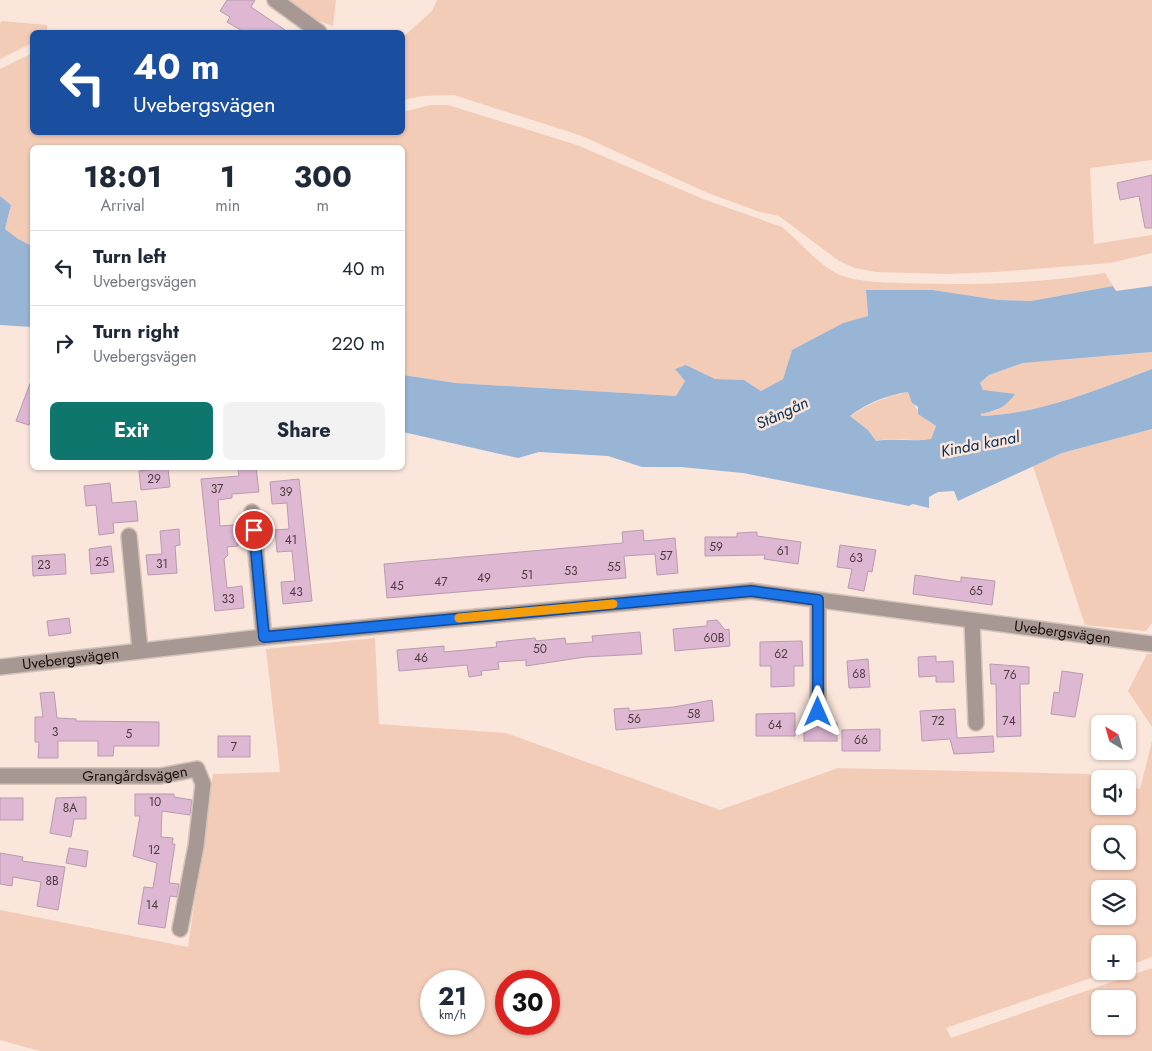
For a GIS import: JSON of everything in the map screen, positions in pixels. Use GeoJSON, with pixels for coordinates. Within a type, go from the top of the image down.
{"type":"FeatureCollection","features":[{"type":"Feature","properties":{"kind":"street"},"geometry":{"type":"LineString","coordinates":[[275,0],[316,30]]}},
{"type":"Feature","properties":{"kind":"street"},"geometry":{"type":"LineString","coordinates":[[252,512],[264,637]]}},
{"type":"Feature","properties":{"kind":"street","name":"Uvebergsvägen"},"geometry":{"type":"LineString","coordinates":[[129,536],[140,650]]}},
{"type":"Feature","properties":{"kind":"street","name":"Uvebergsvägen"},"geometry":{"type":"LineString","coordinates":[[0,667],[264,637],[751,591],[1152,644]]}},
{"type":"Feature","properties":{"kind":"street"},"geometry":{"type":"LineString","coordinates":[[818,600],[818,712]]}},
{"type":"Feature","properties":{"kind":"street"},"geometry":{"type":"LineString","coordinates":[[972,621],[976,723]]}},
{"type":"Feature","properties":{"kind":"street","name":"Grangårdsvägen"},"geometry":{"type":"LineString","coordinates":[[0,776],[160,776],[197,769],[203,784],[196,846],[180,929]]}},
{"type":"Feature","properties":{"kind":"shaded area"},"geometry":{"type":"Polygon","coordinates":[[[283,0],[336,0],[333,26],[314,19],[283,0]]]}},
{"type":"Feature","properties":{"kind":"shaded area"},"geometry":{"type":"Polygon","coordinates":[[[437,0],[1152,0],[1152,160],[1090,168],[1094,244],[1152,235],[1152,253],[1110,263],[996,272],[948,274],[876,272],[855,268],[839,261],[779,216],[760,212],[708,193],[582,136],[454,95],[422,96],[405,100],[405,35],[432,11],[437,0]]]}},
{"type":"Feature","properties":{"kind":"shaded area"},"geometry":{"type":"Polygon","coordinates":[[[2,21],[47,25],[47,30],[30,30],[30,44],[0,59],[0,23],[2,21]]]}},
{"type":"Feature","properties":{"kind":"shaded area"},"geometry":{"type":"Polygon","coordinates":[[[30,54],[30,135],[405,135],[405,112],[431,105],[448,105],[577,145],[703,199],[782,227],[814,257],[842,276],[868,281],[980,284],[1056,279],[1105,273],[1113,286],[1031,301],[998,300],[933,290],[866,291],[868,316],[843,323],[792,350],[783,379],[761,391],[744,380],[715,379],[686,365],[685,381],[676,396],[456,383],[405,375],[405,145],[30,145],[30,245],[18,240],[5,229],[11,205],[0,196],[0,69],[30,54]]]}},
{"type":"Feature","properties":{"kind":"shaded area"},"geometry":{"type":"Polygon","coordinates":[[[1152,352],[1152,369],[1090,392],[1026,411],[982,416],[980,414],[998,410],[1014,394],[983,391],[980,383],[989,375],[1023,363],[1152,352]]]}},
{"type":"Feature","properties":{"kind":"shaded area"},"geometry":{"type":"Polygon","coordinates":[[[908,392],[919,412],[926,420],[936,426],[931,439],[876,441],[868,430],[850,416],[878,401],[908,392]]]}},
{"type":"Feature","properties":{"kind":"shaded area"},"geometry":{"type":"Polygon","coordinates":[[[1152,429],[1152,623],[1146,631],[1085,625],[1033,466],[1062,453],[1152,429]]]}},
{"type":"Feature","properties":{"kind":"shaded area"},"geometry":{"type":"Polygon","coordinates":[[[375,638],[379,724],[506,733],[720,810],[838,768],[1087,774],[1091,775],[1091,815],[1136,815],[1136,788],[1140,789],[1152,741],[1152,957],[1136,963],[1136,935],[1091,935],[1091,978],[946,1028],[951,1038],[1118,980],[1136,980],[1136,974],[1152,968],[1152,1051],[40,1051],[0,1040],[0,910],[188,947],[213,774],[280,772],[266,649],[375,638]]]}},
{"type":"Feature","properties":{"kind":"shaded area"},"geometry":{"type":"Polygon","coordinates":[[[1147,654],[1152,654],[1152,727],[1128,691],[1147,654]]]}},
{"type":"Feature","properties":{"kind":"water"},"geometry":{"type":"Polygon","coordinates":[[[0,196],[11,205],[5,229],[30,245],[30,327],[0,325],[0,196]]]}},
{"type":"Feature","properties":{"kind":"water"},"geometry":{"type":"Polygon","coordinates":[[[1113,286],[1116,291],[1152,286],[1152,352],[1023,363],[989,375],[980,383],[983,390],[1015,394],[1008,403],[1000,408],[980,414],[982,416],[1004,414],[1047,406],[1152,369],[1152,429],[1062,453],[958,501],[954,491],[938,492],[929,497],[929,508],[913,504],[909,506],[743,473],[681,467],[642,467],[608,456],[539,452],[518,458],[405,432],[405,375],[456,383],[676,396],[685,381],[675,369],[686,365],[715,379],[744,380],[761,391],[783,379],[792,350],[843,323],[868,316],[866,290],[933,290],[998,300],[1031,301],[1113,286]],[[908,392],[900,393],[870,403],[850,416],[868,430],[876,441],[931,439],[936,426],[918,414],[918,407],[912,403],[908,392]]]}},
{"type":"Feature","properties":{"kind":"building"},"geometry":{"type":"Polygon","coordinates":[[[227,0],[255,0],[251,7],[285,30],[241,30],[227,22],[230,17],[220,11],[227,0]]]}},
{"type":"Feature","properties":{"kind":"building"},"geometry":{"type":"Polygon","coordinates":[[[1152,175],[1152,228],[1145,228],[1139,196],[1120,200],[1117,183],[1152,175]]]}},
{"type":"Feature","properties":{"kind":"building"},"geometry":{"type":"Polygon","coordinates":[[[30,384],[29,425],[16,421],[30,384]]]}},
{"type":"Feature","properties":{"kind":"building"},"geometry":{"type":"Polygon","coordinates":[[[168,470],[170,487],[141,490],[139,471],[168,470]]]}},
{"type":"Feature","properties":{"kind":"building"},"geometry":{"type":"Polygon","coordinates":[[[238,470],[256,470],[259,492],[232,494],[232,498],[218,500],[220,526],[235,525],[238,546],[227,547],[228,555],[224,559],[227,588],[242,586],[244,608],[215,611],[201,479],[239,476],[238,470]]]}},
{"type":"Feature","properties":{"kind":"building"},"geometry":{"type":"Polygon","coordinates":[[[299,479],[312,601],[283,604],[281,582],[295,581],[292,551],[277,552],[275,530],[289,529],[287,503],[272,504],[270,482],[299,479]]]}},
{"type":"Feature","properties":{"kind":"building"},"geometry":{"type":"Polygon","coordinates":[[[110,483],[112,503],[136,501],[138,521],[113,523],[114,533],[99,535],[96,505],[86,506],[84,486],[110,483]]]}},
{"type":"Feature","properties":{"kind":"building"},"geometry":{"type":"Polygon","coordinates":[[[179,529],[180,545],[175,546],[177,573],[148,575],[146,555],[162,554],[160,531],[179,529]]]}},
{"type":"Feature","properties":{"kind":"building"},"geometry":{"type":"Polygon","coordinates":[[[643,530],[644,541],[675,538],[678,573],[657,575],[655,554],[624,556],[626,578],[387,598],[384,564],[623,543],[622,532],[643,530]]]}},
{"type":"Feature","properties":{"kind":"building"},"geometry":{"type":"Polygon","coordinates":[[[757,532],[757,536],[801,542],[798,564],[764,559],[765,555],[705,556],[705,537],[737,537],[737,533],[757,532]]]}},
{"type":"Feature","properties":{"kind":"building"},"geometry":{"type":"Polygon","coordinates":[[[840,545],[876,550],[872,572],[868,571],[864,591],[848,588],[852,569],[837,567],[840,545]]]}},
{"type":"Feature","properties":{"kind":"building"},"geometry":{"type":"Polygon","coordinates":[[[111,546],[114,572],[91,574],[89,549],[111,546]]]}},
{"type":"Feature","properties":{"kind":"building"},"geometry":{"type":"Polygon","coordinates":[[[65,554],[66,574],[33,576],[32,556],[65,554]]]}},
{"type":"Feature","properties":{"kind":"building"},"geometry":{"type":"Polygon","coordinates":[[[915,575],[961,582],[961,577],[995,581],[992,605],[913,594],[915,575]]]}},
{"type":"Feature","properties":{"kind":"building"},"geometry":{"type":"Polygon","coordinates":[[[69,618],[71,633],[49,636],[47,621],[69,618]]]}},
{"type":"Feature","properties":{"kind":"building"},"geometry":{"type":"Polygon","coordinates":[[[717,620],[725,630],[729,629],[730,646],[675,651],[673,629],[707,626],[707,621],[717,620]]]}},
{"type":"Feature","properties":{"kind":"building"},"geometry":{"type":"Polygon","coordinates":[[[640,632],[642,654],[585,657],[526,666],[526,660],[498,662],[499,669],[481,671],[482,675],[469,677],[467,665],[399,671],[397,650],[444,646],[444,652],[497,647],[496,642],[535,638],[536,641],[565,638],[566,644],[593,642],[592,636],[640,632]]]}},
{"type":"Feature","properties":{"kind":"building"},"geometry":{"type":"Polygon","coordinates":[[[802,641],[803,666],[794,666],[794,686],[771,687],[771,666],[760,666],[760,642],[802,641]]]}},
{"type":"Feature","properties":{"kind":"building"},"geometry":{"type":"Polygon","coordinates":[[[936,656],[936,662],[953,661],[954,682],[936,682],[936,676],[919,677],[918,657],[936,656]]]}},
{"type":"Feature","properties":{"kind":"building"},"geometry":{"type":"Polygon","coordinates":[[[868,659],[870,687],[849,688],[847,661],[868,659]]]}},
{"type":"Feature","properties":{"kind":"building"},"geometry":{"type":"Polygon","coordinates":[[[990,664],[1029,667],[1029,684],[1020,684],[1021,736],[997,737],[996,684],[991,684],[990,664]]]}},
{"type":"Feature","properties":{"kind":"building"},"geometry":{"type":"Polygon","coordinates":[[[1062,671],[1083,674],[1075,717],[1051,714],[1054,692],[1059,693],[1062,671]]]}},
{"type":"Feature","properties":{"kind":"building"},"geometry":{"type":"Polygon","coordinates":[[[54,692],[57,718],[76,719],[76,721],[159,722],[159,746],[114,746],[113,756],[98,756],[98,741],[58,741],[58,758],[38,758],[39,742],[35,742],[35,717],[43,717],[40,693],[54,692]]]}},
{"type":"Feature","properties":{"kind":"building"},"geometry":{"type":"Polygon","coordinates":[[[712,700],[714,721],[616,730],[614,709],[629,708],[629,711],[674,707],[712,700]]]}},
{"type":"Feature","properties":{"kind":"building"},"geometry":{"type":"Polygon","coordinates":[[[955,709],[957,738],[993,736],[994,752],[954,754],[950,739],[922,741],[920,711],[955,709]]]}},
{"type":"Feature","properties":{"kind":"building"},"geometry":{"type":"Polygon","coordinates":[[[795,713],[795,736],[756,736],[756,714],[795,713]]]}},
{"type":"Feature","properties":{"kind":"building"},"geometry":{"type":"Polygon","coordinates":[[[804,723],[837,723],[837,741],[804,741],[804,723]]]}},
{"type":"Feature","properties":{"kind":"building"},"geometry":{"type":"Polygon","coordinates":[[[880,729],[880,751],[842,751],[842,730],[880,729]]]}},
{"type":"Feature","properties":{"kind":"building"},"geometry":{"type":"Polygon","coordinates":[[[218,736],[250,736],[250,757],[218,757],[218,736]]]}},
{"type":"Feature","properties":{"kind":"building"},"geometry":{"type":"Polygon","coordinates":[[[135,794],[174,794],[174,797],[192,800],[190,815],[162,811],[161,837],[173,838],[172,844],[175,844],[169,883],[179,884],[177,897],[170,896],[165,928],[138,924],[144,887],[153,888],[157,863],[133,856],[140,816],[135,816],[135,794]]]}},
{"type":"Feature","properties":{"kind":"building"},"geometry":{"type":"Polygon","coordinates":[[[86,797],[86,819],[74,819],[71,837],[50,833],[56,798],[86,797]]]}},
{"type":"Feature","properties":{"kind":"building"},"geometry":{"type":"Polygon","coordinates":[[[0,798],[23,798],[23,820],[0,820],[0,798]]]}},
{"type":"Feature","properties":{"kind":"building"},"geometry":{"type":"Polygon","coordinates":[[[69,848],[88,851],[86,867],[66,863],[69,848]]]}},
{"type":"Feature","properties":{"kind":"building"},"geometry":{"type":"Polygon","coordinates":[[[0,853],[23,857],[22,861],[65,867],[58,910],[37,906],[41,882],[13,877],[12,886],[0,884],[0,853]]]}},
{"type":"Feature","properties":{"kind":"slow traffic"},"geometry":{"type":"LineString","coordinates":[[459,618],[613,604]]}},
{"type":"Feature","properties":{"kind":"route"},"geometry":{"type":"LineString","coordinates":[[254,530],[264,637],[751,591],[818,600],[818,712]]}},
{"type":"Feature","properties":{"kind":"water label","name":"Stångån"},"geometry":{"type":"Point","coordinates":[782,413]}},
{"type":"Feature","properties":{"kind":"water label","name":"Kinda kanal"},"geometry":{"type":"Point","coordinates":[980,444]}}]}
